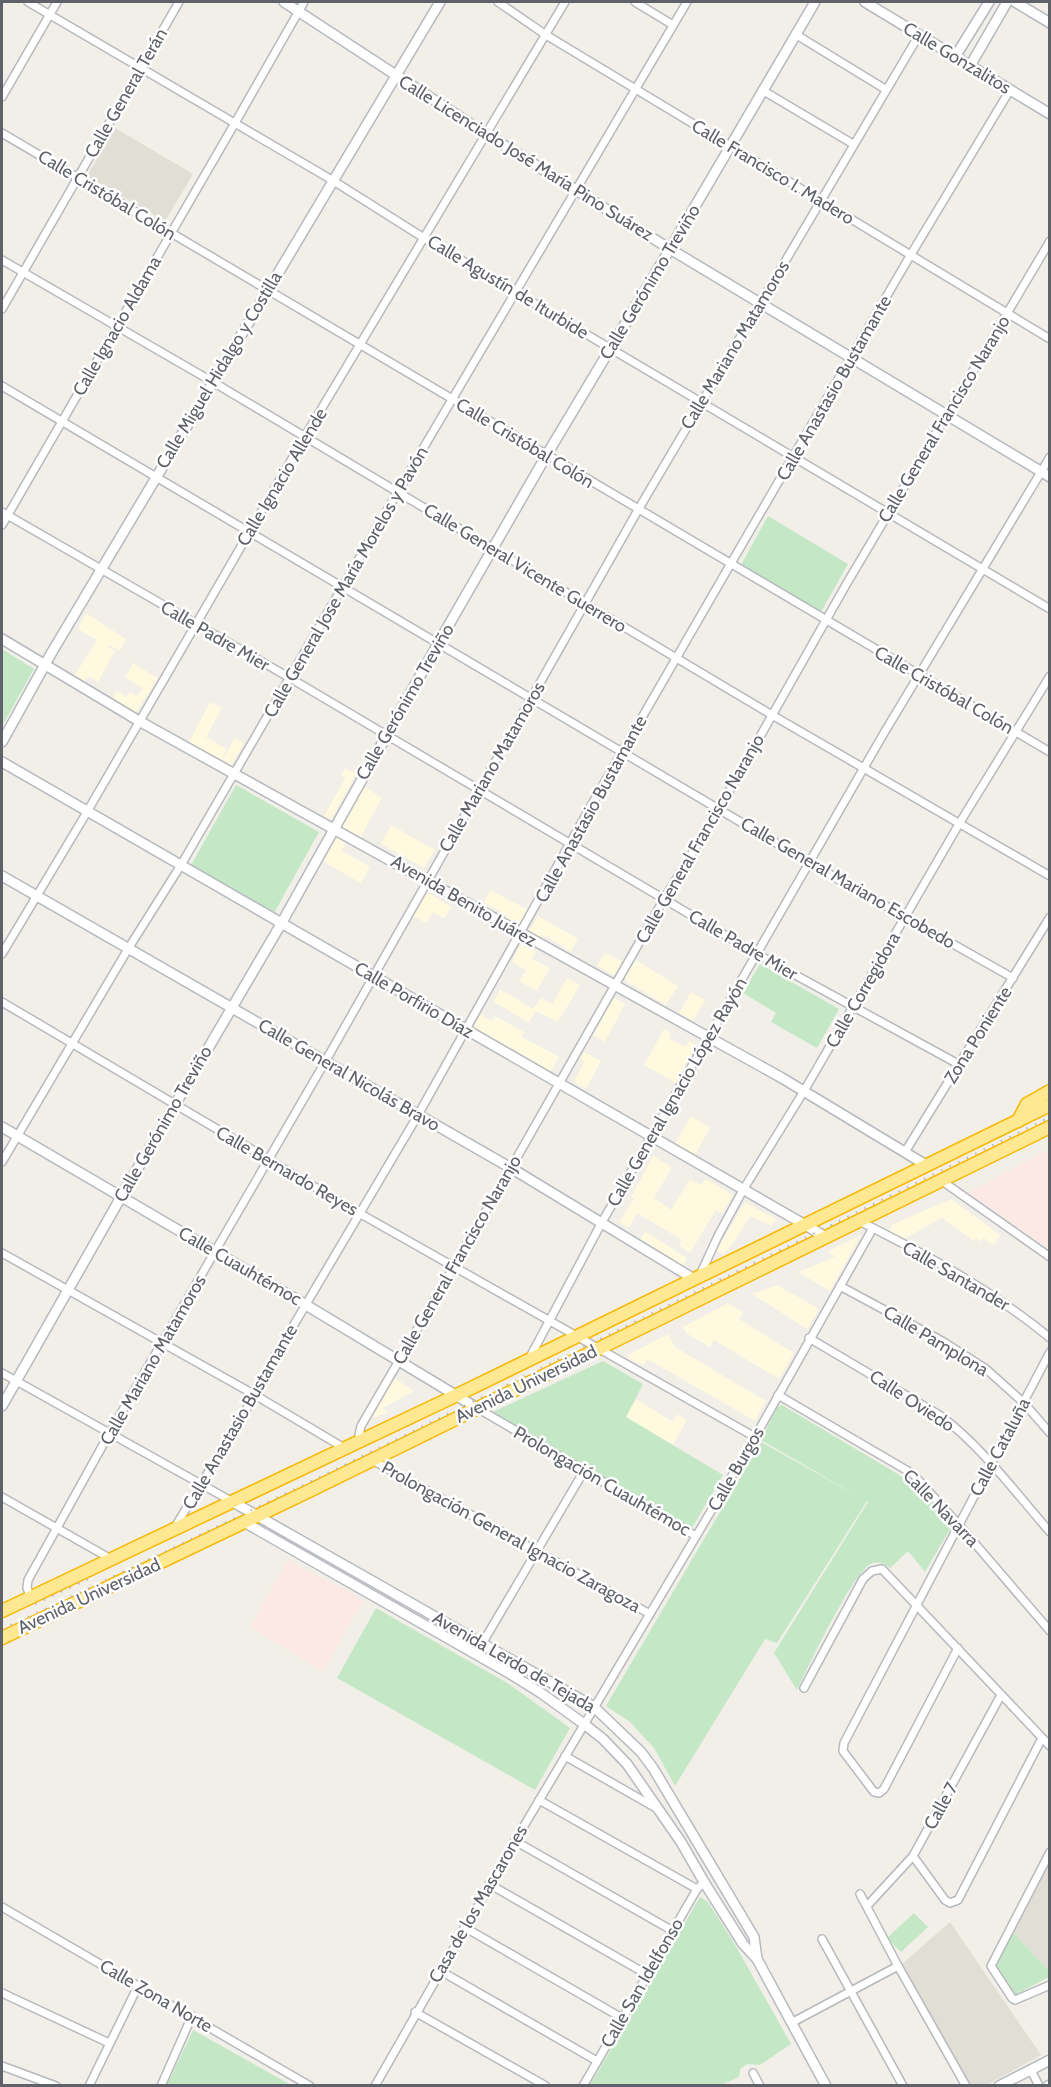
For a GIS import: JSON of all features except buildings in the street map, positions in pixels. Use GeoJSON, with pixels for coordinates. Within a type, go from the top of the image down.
{"type":"FeatureCollection","features":[{"type":"Feature","properties":{"kind":"highway"},"geometry":{"type":"LineString","coordinates":[[1018,1121],[1027,1104],[1050,1091]]}},
{"type":"Feature","properties":{"kind":"highway","name":"Avenida Universidad"},"geometry":{"type":"LineString","coordinates":[[2,1611],[361,1442],[1050,1105]]}},
{"type":"Feature","properties":{"kind":"highway","name":"Avenida Universidad"},"geometry":{"type":"LineString","coordinates":[[2,1638],[372,1460],[1050,1126]]}},
{"type":"Feature","properties":{"kind":"street","name":"Calle Agustín de Iturbide"},"geometry":{"type":"LineString","coordinates":[[28,2],[332,180],[424,238],[1050,609]]}},
{"type":"Feature","properties":{"kind":"street"},"geometry":{"type":"LineString","coordinates":[[2,97],[57,2]]}},
{"type":"Feature","properties":{"kind":"street","name":"Calle General Terán"},"geometry":{"type":"LineString","coordinates":[[2,309],[179,2]]}},
{"type":"Feature","properties":{"kind":"street","name":"Calle Licenciado José María Pino Suárez"},"geometry":{"type":"LineString","coordinates":[[284,2],[486,134],[670,249],[1050,477]]}},
{"type":"Feature","properties":{"kind":"street","name":"Calle Ignacio Aldama"},"geometry":{"type":"LineString","coordinates":[[2,525],[4,513],[62,421],[304,2]]}},
{"type":"Feature","properties":{"kind":"street","name":"Calle Miguel Hidalgo y Costilla"},"geometry":{"type":"LineString","coordinates":[[2,742],[156,475],[440,2]]}},
{"type":"Feature","properties":{"kind":"street","name":"Calle Francisco I. Madero"},"geometry":{"type":"LineString","coordinates":[[498,2],[546,35],[1050,339]]}},
{"type":"Feature","properties":{"kind":"street","name":"Calle Ignacio Allende"},"geometry":{"type":"LineString","coordinates":[[2,954],[304,438],[565,2]]}},
{"type":"Feature","properties":{"kind":"street"},"geometry":{"type":"LineString","coordinates":[[635,2],[673,26]]}},
{"type":"Feature","properties":{"kind":"street","name":"Calle General Jose María Morelos y Pavón"},"geometry":{"type":"LineString","coordinates":[[2,1162],[128,949],[181,865],[687,2]]}},
{"type":"Feature","properties":{"kind":"street","name":"Calle Gerónimo Treviño"},"geometry":{"type":"LineString","coordinates":[[2,1406],[174,1105],[281,924],[492,549],[815,2]]}},
{"type":"Feature","properties":{"kind":"street","name":"Calle Gonzalitos"},"geometry":{"type":"LineString","coordinates":[[865,2],[1050,114]]}},
{"type":"Feature","properties":{"kind":"street"},"geometry":{"type":"LineString","coordinates":[[955,57],[989,2]]}},
{"type":"Feature","properties":{"kind":"street"},"geometry":{"type":"LineString","coordinates":[[970,66],[1007,2]]}},
{"type":"Feature","properties":{"kind":"street"},"geometry":{"type":"LineString","coordinates":[[1015,2],[1050,23]]}},
{"type":"Feature","properties":{"kind":"street"},"geometry":{"type":"LineString","coordinates":[[795,34],[885,89]]}},
{"type":"Feature","properties":{"kind":"street","name":"Calle Mariano Matamoros"},"geometry":{"type":"LineString","coordinates":[[31,1598],[27,1588],[28,1580],[109,1434],[325,1062],[638,510],[819,200],[919,35]]}},
{"type":"Feature","properties":{"kind":"street"},"geometry":{"type":"LineString","coordinates":[[762,90],[853,144]]}},
{"type":"Feature","properties":{"kind":"street","name":"Calle Anastasio Bustamante"},"geometry":{"type":"LineString","coordinates":[[174,1530],[202,1486],[418,1114],[730,565],[910,256],[1010,90]]}},
{"type":"Feature","properties":{"kind":"street","name":"Calle Cristóbal Colón"},"geometry":{"type":"LineString","coordinates":[[2,133],[1050,752]]}},
{"type":"Feature","properties":{"kind":"street","name":"Calle General Francisco Naranjo"},"geometry":{"type":"LineString","coordinates":[[361,1442],[359,1434],[361,1426],[945,415],[1050,241]]}},
{"type":"Feature","properties":{"kind":"street","name":"Calle General Vicente Guerrero"},"geometry":{"type":"LineString","coordinates":[[2,260],[213,382],[772,715],[1050,876]]}},
{"type":"Feature","properties":{"kind":"street","name":"Calle General Mariano Escobedo"},"geometry":{"type":"LineString","coordinates":[[2,386],[719,809],[1013,978]]}},
{"type":"Feature","properties":{"kind":"street","name":"Calle General Ignacio López Rayón"},"geometry":{"type":"LineString","coordinates":[[529,1359],[602,1222],[708,1038],[918,675],[1050,456]]}},
{"type":"Feature","properties":{"kind":"street","name":"Calle Padre Mier"},"geometry":{"type":"LineString","coordinates":[[4,513],[290,678],[757,954],[960,1065]]}},
{"type":"Feature","properties":{"kind":"street","name":"Avenida Benito Juárez"},"geometry":{"type":"LineString","coordinates":[[2,639],[139,720],[804,1092],[926,1165]]}},
{"type":"Feature","properties":{"kind":"street","name":"Calle Corregidora"},"geometry":{"type":"LineString","coordinates":[[697,1277],[743,1190],[804,1092],[959,824],[1050,676]]}},
{"type":"Feature","properties":{"kind":"street","name":"Calle Porfirio Díaz"},"geometry":{"type":"LineString","coordinates":[[2,762],[826,1238]]}},
{"type":"Feature","properties":{"kind":"street","name":"Calle General Nicolás Bravo"},"geometry":{"type":"LineString","coordinates":[[2,876],[697,1277]]}},
{"type":"Feature","properties":{"kind":"street","name":"Zona Poniente"},"geometry":{"type":"LineString","coordinates":[[905,1152],[1050,917]]}},
{"type":"Feature","properties":{"kind":"street","name":"Calle Bernardo Reyes"},"geometry":{"type":"LineString","coordinates":[[2,1002],[359,1213],[755,1437]]}},
{"type":"Feature","properties":{"kind":"street","name":"Calle Cuauhtémoc"},"geometry":{"type":"LineString","coordinates":[[2,1127],[477,1408]]}},
{"type":"Feature","properties":{"kind":"street"},"geometry":{"type":"LineString","coordinates":[[942,1181],[1050,1257]]}},
{"type":"Feature","properties":{"kind":"street","name":"Calle Santander"},"geometry":{"type":"LineString","coordinates":[[859,1221],[1000,1300],[1050,1338]]}},
{"type":"Feature","properties":{"kind":"street","name":"Calle Burgos"},"geometry":{"type":"LineString","coordinates":[[584,1724],[755,1437],[873,1228]]}},
{"type":"Feature","properties":{"kind":"street"},"geometry":{"type":"LineString","coordinates":[[2,1253],[255,1395],[346,1449]]}},
{"type":"Feature","properties":{"kind":"street","name":"Calle Pamplona"},"geometry":{"type":"LineString","coordinates":[[840,1286],[967,1356],[999,1378],[1024,1402],[1050,1433]]}},
{"type":"Feature","properties":{"kind":"street","name":"Calle Oviedo"},"geometry":{"type":"LineString","coordinates":[[810,1338],[956,1427],[1050,1532]]}},
{"type":"Feature","properties":{"kind":"street","name":"Calle Cataluña"},"geometry":{"type":"LineString","coordinates":[[958,1648],[884,1789],[879,1793],[874,1792],[843,1751],[844,1743],[1050,1352]]}},
{"type":"Feature","properties":{"kind":"street"},"geometry":{"type":"LineString","coordinates":[[2,1373],[232,1502]]}},
{"type":"Feature","properties":{"kind":"street","name":"Calle Navarra"},"geometry":{"type":"LineString","coordinates":[[778,1395],[913,1474],[1050,1631]]}},
{"type":"Feature","properties":{"kind":"street","name":"Prolongación Cuauhtémoc"},"geometry":{"type":"LineString","coordinates":[[477,1408],[696,1536]]}},
{"type":"Feature","properties":{"kind":"street","name":"Prolongación General Ignacio Zaragoza"},"geometry":{"type":"LineString","coordinates":[[372,1460],[650,1614]]}},
{"type":"Feature","properties":{"kind":"street"},"geometry":{"type":"LineString","coordinates":[[476,1654],[584,1471]]}},
{"type":"Feature","properties":{"kind":"street"},"geometry":{"type":"LineString","coordinates":[[2,1497],[112,1559]]}},
{"type":"Feature","properties":{"kind":"street","name":"Avenida Lerdo de Tejada"},"geometry":{"type":"LineString","coordinates":[[232,1502],[594,1707],[641,1752],[653,1768],[754,1937],[758,1959]]}},
{"type":"Feature","properties":{"kind":"street","name":"Avenida Lerdo de Tejada"},"geometry":{"type":"LineString","coordinates":[[244,1522],[542,1693],[603,1739],[627,1764],[681,1842],[700,1886],[743,1944],[758,1959],[826,2085]]}},
{"type":"Feature","properties":{"kind":"street"},"geometry":{"type":"LineString","coordinates":[[804,1688],[863,1579],[875,1569],[886,1572],[1050,1746]]}},
{"type":"Feature","properties":{"kind":"street","name":"Calle 7"},"geometry":{"type":"LineString","coordinates":[[867,1906],[913,1856],[1002,1695]]}},
{"type":"Feature","properties":{"kind":"street","name":"Casa de los Mascarones"},"geometry":{"type":"LineString","coordinates":[[375,2085],[439,1970],[584,1724]]}},
{"type":"Feature","properties":{"kind":"street"},"geometry":{"type":"LineString","coordinates":[[913,1856],[945,1900],[953,1903],[960,1897],[1042,1738]]}},
{"type":"Feature","properties":{"kind":"street"},"geometry":{"type":"LineString","coordinates":[[565,1756],[656,1808]]}},
{"type":"Feature","properties":{"kind":"street"},"geometry":{"type":"LineString","coordinates":[[539,1800],[700,1886]]}},
{"type":"Feature","properties":{"kind":"street"},"geometry":{"type":"LineString","coordinates":[[514,1841],[673,1931]]}},
{"type":"Feature","properties":{"kind":"street"},"geometry":{"type":"LineString","coordinates":[[1050,1852],[992,1962],[993,1971],[1012,1998],[1019,2000],[1050,1985]]}},
{"type":"Feature","properties":{"kind":"street"},"geometry":{"type":"LineString","coordinates":[[489,1884],[648,1975]]}},
{"type":"Feature","properties":{"kind":"street","name":"Calle San Idelfonso"},"geometry":{"type":"LineString","coordinates":[[583,2085],[700,1886]]}},
{"type":"Feature","properties":{"kind":"street"},"geometry":{"type":"LineString","coordinates":[[860,1894],[966,2085]]}},
{"type":"Feature","properties":{"kind":"street","name":"Calle Zona Norte"},"geometry":{"type":"LineString","coordinates":[[2,1907],[309,2085]]}},
{"type":"Feature","properties":{"kind":"street"},"geometry":{"type":"LineString","coordinates":[[464,1927],[622,2018]]}},
{"type":"Feature","properties":{"kind":"street"},"geometry":{"type":"LineString","coordinates":[[822,1939],[903,2085]]}},
{"type":"Feature","properties":{"kind":"street"},"geometry":{"type":"LineString","coordinates":[[793,2022],[898,1966]]}},
{"type":"Feature","properties":{"kind":"street"},"geometry":{"type":"LineString","coordinates":[[439,1970],[597,2061]]}},
{"type":"Feature","properties":{"kind":"street"},"geometry":{"type":"LineString","coordinates":[[89,2085],[138,1986]]}},
{"type":"Feature","properties":{"kind":"street"},"geometry":{"type":"LineString","coordinates":[[2,1993],[109,2043]]}},
{"type":"Feature","properties":{"kind":"street"},"geometry":{"type":"LineString","coordinates":[[415,2012],[546,2085]]}},
{"type":"Feature","properties":{"kind":"street"},"geometry":{"type":"LineString","coordinates":[[161,2085],[192,2016]]}},
{"type":"Feature","properties":{"kind":"street"},"geometry":{"type":"LineString","coordinates":[[999,2085],[1050,2060]]}},
{"type":"Feature","properties":{"kind":"street"},"geometry":{"type":"LineString","coordinates":[[2,2066],[56,2085]]}},
{"type":"Feature","properties":{"kind":"street"},"geometry":{"type":"LineString","coordinates":[[1031,2070],[1040,2085]]}},
{"type":"Feature","properties":{"kind":"street"},"geometry":{"type":"LineString","coordinates":[[753,2073],[760,2085]]}},
{"type":"Feature","properties":{"kind":"shaded area"},"geometry":{"type":"Polygon","coordinates":[[[115,128],[193,174],[165,221],[87,176],[115,128]]]}},
{"type":"Feature","properties":{"kind":"shaded area"},"geometry":{"type":"Polygon","coordinates":[[[86,613],[126,639],[120,651],[109,645],[108,647],[115,651],[98,682],[88,676],[83,683],[73,678],[97,640],[78,629],[86,613]]]}},
{"type":"Feature","properties":{"kind":"shaded area"},"geometry":{"type":"Polygon","coordinates":[[[133,663],[158,678],[135,714],[112,700],[117,691],[126,697],[130,692],[137,696],[143,689],[125,677],[133,663]]]}},
{"type":"Feature","properties":{"kind":"shaded area"},"geometry":{"type":"Polygon","coordinates":[[[210,702],[222,708],[206,737],[227,749],[222,760],[189,742],[210,702]]]}},
{"type":"Feature","properties":{"kind":"shaded area"},"geometry":{"type":"Polygon","coordinates":[[[235,738],[244,743],[231,766],[222,761],[235,738]]]}},
{"type":"Feature","properties":{"kind":"shaded area"},"geometry":{"type":"Polygon","coordinates":[[[345,768],[356,774],[331,820],[324,816],[345,778],[341,775],[345,768]]]}},
{"type":"Feature","properties":{"kind":"shaded area"},"geometry":{"type":"Polygon","coordinates":[[[364,786],[382,798],[360,838],[341,827],[364,786]]]}},
{"type":"Feature","properties":{"kind":"shaded area"},"geometry":{"type":"Polygon","coordinates":[[[391,825],[435,850],[424,868],[381,844],[391,825]]]}},
{"type":"Feature","properties":{"kind":"shaded area"},"geometry":{"type":"Polygon","coordinates":[[[336,837],[346,843],[342,851],[370,867],[361,883],[322,861],[336,837]]]}},
{"type":"Feature","properties":{"kind":"shaded area"},"geometry":{"type":"Polygon","coordinates":[[[491,890],[528,910],[517,928],[505,920],[507,916],[483,902],[491,890]]]}},
{"type":"Feature","properties":{"kind":"shaded area"},"geometry":{"type":"Polygon","coordinates":[[[426,891],[451,907],[444,919],[433,912],[426,923],[413,916],[426,891]]]}},
{"type":"Feature","properties":{"kind":"shaded area"},"geometry":{"type":"Polygon","coordinates":[[[538,916],[578,939],[571,952],[544,935],[540,942],[527,934],[538,916]]]}},
{"type":"Feature","properties":{"kind":"shaded area"},"geometry":{"type":"Polygon","coordinates":[[[521,943],[536,951],[532,959],[550,968],[537,991],[519,981],[526,970],[512,962],[521,943]]]}},
{"type":"Feature","properties":{"kind":"shaded area"},"geometry":{"type":"Polygon","coordinates":[[[605,953],[622,961],[614,976],[597,966],[605,953]]]}},
{"type":"Feature","properties":{"kind":"shaded area"},"geometry":{"type":"Polygon","coordinates":[[[636,960],[678,986],[666,1005],[627,982],[625,977],[636,960]]]}},
{"type":"Feature","properties":{"kind":"shaded area"},"geometry":{"type":"Polygon","coordinates":[[[567,978],[580,985],[558,1022],[536,1011],[529,1023],[494,1002],[500,989],[533,1009],[541,998],[552,1004],[567,978]]]}},
{"type":"Feature","properties":{"kind":"shaded area"},"geometry":{"type":"Polygon","coordinates":[[[691,992],[705,1000],[693,1021],[679,1013],[691,992]]]}},
{"type":"Feature","properties":{"kind":"shaded area"},"geometry":{"type":"Polygon","coordinates":[[[614,998],[625,1004],[605,1042],[593,1035],[614,998]]]}},
{"type":"Feature","properties":{"kind":"shaded area"},"geometry":{"type":"Polygon","coordinates":[[[481,1014],[491,1021],[495,1016],[524,1032],[522,1037],[559,1057],[550,1072],[514,1051],[511,1053],[495,1044],[496,1041],[489,1036],[487,1040],[471,1031],[481,1014]]]}},
{"type":"Feature","properties":{"kind":"shaded area"},"geometry":{"type":"Polygon","coordinates":[[[664,1029],[671,1033],[669,1038],[685,1047],[689,1041],[696,1045],[676,1083],[644,1065],[664,1029]]]}},
{"type":"Feature","properties":{"kind":"shaded area"},"geometry":{"type":"Polygon","coordinates":[[[584,1052],[601,1061],[586,1089],[574,1082],[584,1062],[580,1059],[584,1052]]]}},
{"type":"Feature","properties":{"kind":"shaded area"},"geometry":{"type":"Polygon","coordinates":[[[691,1116],[710,1128],[695,1155],[675,1144],[691,1116]]]}},
{"type":"Feature","properties":{"kind":"shaded area"},"geometry":{"type":"Polygon","coordinates":[[[1049,1149],[1049,1249],[968,1193],[1049,1149]]]}},
{"type":"Feature","properties":{"kind":"shaded area"},"geometry":{"type":"Polygon","coordinates":[[[653,1156],[672,1167],[654,1198],[671,1210],[690,1179],[701,1185],[706,1179],[733,1195],[722,1214],[716,1210],[690,1253],[679,1246],[682,1240],[637,1213],[629,1228],[619,1222],[634,1199],[631,1197],[653,1156]]]}},
{"type":"Feature","properties":{"kind":"shaded area"},"geometry":{"type":"Polygon","coordinates":[[[951,1199],[1000,1235],[994,1246],[984,1238],[981,1242],[976,1238],[974,1241],[942,1218],[900,1241],[889,1234],[891,1225],[951,1199]]]}},
{"type":"Feature","properties":{"kind":"shaded area"},"geometry":{"type":"Polygon","coordinates":[[[745,1202],[776,1219],[772,1226],[750,1216],[733,1244],[723,1254],[716,1251],[745,1202]]]}},
{"type":"Feature","properties":{"kind":"shaded area"},"geometry":{"type":"Polygon","coordinates":[[[645,1231],[687,1258],[683,1266],[640,1239],[645,1231]]]}},
{"type":"Feature","properties":{"kind":"shaded area"},"geometry":{"type":"Polygon","coordinates":[[[861,1235],[830,1291],[798,1272],[835,1257],[828,1251],[861,1235]]]}},
{"type":"Feature","properties":{"kind":"shaded area"},"geometry":{"type":"Polygon","coordinates":[[[777,1285],[819,1309],[807,1329],[752,1294],[777,1285]]]}},
{"type":"Feature","properties":{"kind":"shaded area"},"geometry":{"type":"Polygon","coordinates":[[[728,1303],[743,1312],[739,1319],[794,1353],[779,1379],[714,1340],[710,1347],[686,1333],[683,1327],[728,1303]]]}},
{"type":"Feature","properties":{"kind":"shaded area"},"geometry":{"type":"Polygon","coordinates":[[[668,1334],[675,1347],[766,1401],[755,1421],[647,1359],[643,1366],[626,1356],[668,1334]]]}},
{"type":"Feature","properties":{"kind":"shaded area"},"geometry":{"type":"Polygon","coordinates":[[[394,1378],[414,1391],[383,1408],[388,1412],[371,1419],[394,1378]]]}},
{"type":"Feature","properties":{"kind":"shaded area"},"geometry":{"type":"Polygon","coordinates":[[[636,1399],[673,1422],[677,1414],[687,1420],[673,1445],[625,1417],[636,1399]]]}},
{"type":"Feature","properties":{"kind":"shaded area"},"geometry":{"type":"Polygon","coordinates":[[[288,1560],[363,1600],[323,1671],[250,1627],[288,1560]]]}},
{"type":"Feature","properties":{"kind":"shaded area"},"geometry":{"type":"Polygon","coordinates":[[[1049,1864],[1049,1971],[1011,1930],[1049,1864]]]}},
{"type":"Feature","properties":{"kind":"shaded area"},"geometry":{"type":"Polygon","coordinates":[[[950,1922],[1041,2055],[987,2085],[970,2085],[901,1965],[950,1922]]]}},
{"type":"Feature","properties":{"kind":"green space"},"geometry":{"type":"Polygon","coordinates":[[[768,516],[848,564],[821,612],[741,565],[768,516]]]}},
{"type":"Feature","properties":{"kind":"green space"},"geometry":{"type":"Polygon","coordinates":[[[2,649],[34,669],[2,726],[2,649]]]}},
{"type":"Feature","properties":{"kind":"green space"},"geometry":{"type":"Polygon","coordinates":[[[236,785],[319,832],[274,913],[191,865],[236,785]]]}},
{"type":"Feature","properties":{"kind":"green space"},"geometry":{"type":"Polygon","coordinates":[[[760,964],[839,1009],[817,1048],[771,1022],[776,1013],[743,993],[760,964]]]}},
{"type":"Feature","properties":{"kind":"green space"},"geometry":{"type":"Polygon","coordinates":[[[603,1361],[643,1384],[626,1417],[723,1475],[692,1528],[493,1412],[603,1361]]]}},
{"type":"Feature","properties":{"kind":"green space"},"geometry":{"type":"Polygon","coordinates":[[[782,1405],[911,1482],[947,1519],[950,1529],[925,1572],[908,1551],[890,1568],[883,1564],[873,1563],[865,1569],[832,1620],[797,1690],[774,1653],[867,1501],[777,1643],[765,1639],[675,1786],[654,1748],[630,1722],[606,1706],[761,1442],[861,1498],[761,1440],[777,1407],[782,1405]]]}},
{"type":"Feature","properties":{"kind":"green space"},"geometry":{"type":"Polygon","coordinates":[[[376,1608],[509,1684],[570,1728],[535,1790],[337,1678],[376,1608]]]}},
{"type":"Feature","properties":{"kind":"green space"},"geometry":{"type":"Polygon","coordinates":[[[700,1897],[708,1902],[734,1943],[791,2044],[760,2065],[747,2064],[740,2069],[739,2077],[721,2085],[590,2085],[700,1897]]]}},
{"type":"Feature","properties":{"kind":"green space"},"geometry":{"type":"Polygon","coordinates":[[[914,1913],[928,1927],[901,1952],[887,1938],[914,1913]]]}},
{"type":"Feature","properties":{"kind":"green space"},"geometry":{"type":"Polygon","coordinates":[[[1011,1930],[1049,1971],[1049,1977],[1015,1995],[994,1963],[1011,1930]]]}},
{"type":"Feature","properties":{"kind":"green space"},"geometry":{"type":"Polygon","coordinates":[[[193,2030],[291,2085],[167,2085],[193,2030]]]}},
{"type":"Feature","properties":{"kind":"railway"},"geometry":{"type":"LineString","coordinates":[[2,1629],[328,1473],[1050,1117]]}},
{"type":"Feature","properties":{"kind":"railway"},"geometry":{"type":"LineString","coordinates":[[35,1604],[95,1576]]}}]}
